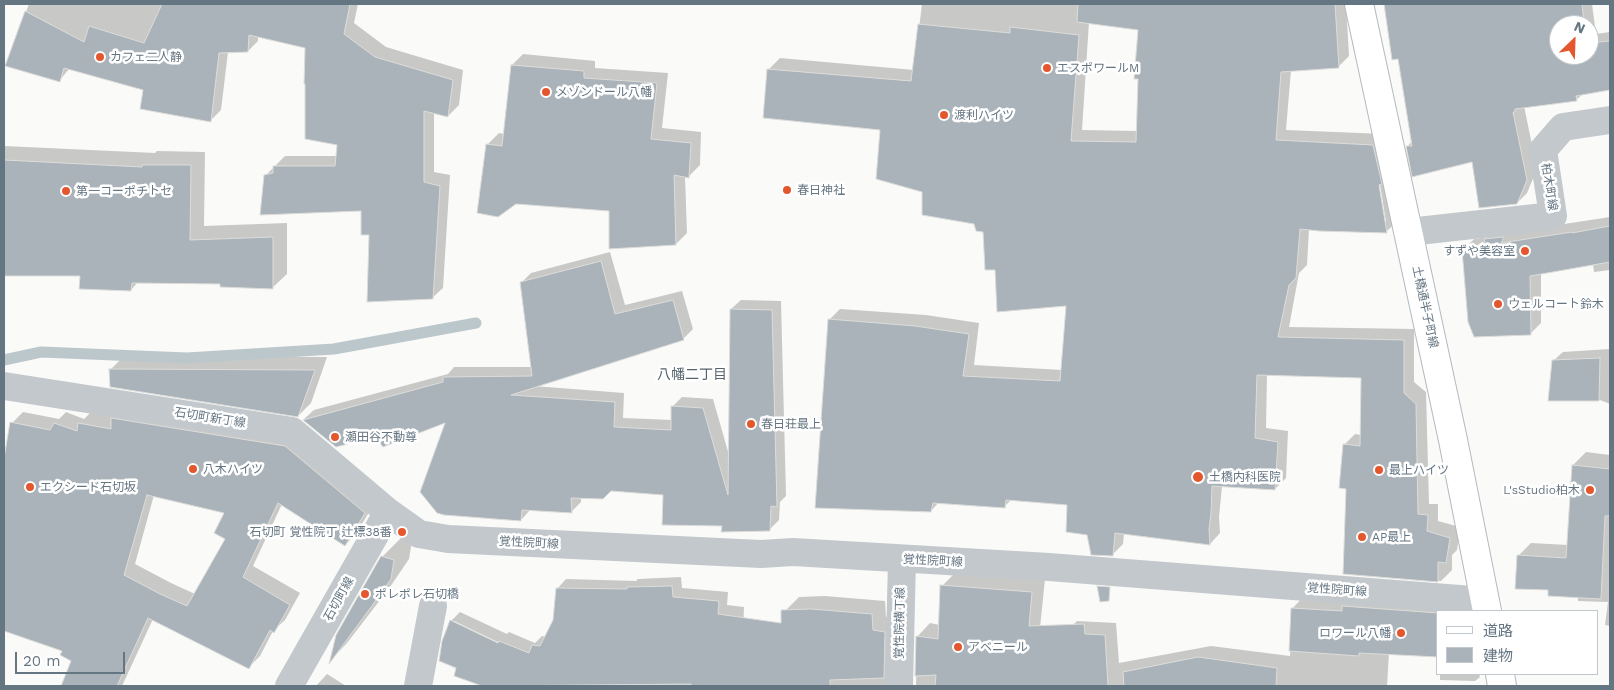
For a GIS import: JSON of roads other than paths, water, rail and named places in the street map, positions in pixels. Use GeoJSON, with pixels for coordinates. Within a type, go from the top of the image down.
{"type":"FeatureCollection","features":[{"type":"Feature","properties":{"kind":"street","name":"土橋通半子町線"},"geometry":{"type":"LineString","coordinates":[[1359,4],[1453,440],[1486,606]]}},
{"type":"Feature","properties":{"kind":"street","name":"柏木町線"},"geometry":{"type":"LineString","coordinates":[[1409,232],[1553,216],[1543,150],[1563,127],[1610,120]]}},
{"type":"Feature","properties":{"kind":"street","name":"石切町新丁線"},"geometry":{"type":"LineString","coordinates":[[4,386],[292,431],[388,512]]}},
{"type":"Feature","properties":{"kind":"street","name":"覚性院町線"},"geometry":{"type":"LineString","coordinates":[[388,512],[419,534],[448,539],[761,554],[793,552],[1049,567],[1486,606]]}},
{"type":"Feature","properties":{"kind":"street","name":"石切町線"},"geometry":{"type":"LineString","coordinates":[[289,686],[388,512]]}},
{"type":"Feature","properties":{"kind":"street","name":"覚性院横丁線"},"geometry":{"type":"LineString","coordinates":[[899,686],[902,559]]}},
{"type":"Feature","properties":{"kind":"street"},"geometry":{"type":"LineString","coordinates":[[418,686],[433,606]]}},
{"type":"Feature","properties":{"kind":"waterway"},"geometry":{"type":"LineString","coordinates":[[4,360],[41,352],[187,358],[334,349],[476,323]]}},
{"type":"Feature","properties":{"kind":"place","name":"カフェ二人静"},"geometry":{"type":"Point","coordinates":[100,57]}},
{"type":"Feature","properties":{"kind":"place","name":"エスポワールM"},"geometry":{"type":"Point","coordinates":[1047,68]}},
{"type":"Feature","properties":{"kind":"place","name":"メゾンドール八幡"},"geometry":{"type":"Point","coordinates":[546,92]}},
{"type":"Feature","properties":{"kind":"place","name":"渡利ハイツ"},"geometry":{"type":"Point","coordinates":[944,115]}},
{"type":"Feature","properties":{"kind":"place","name":"春日神社"},"geometry":{"type":"Point","coordinates":[787,190]}},
{"type":"Feature","properties":{"kind":"place","name":"第一コーポチトセ"},"geometry":{"type":"Point","coordinates":[66,191]}},
{"type":"Feature","properties":{"kind":"place","name":"すずや美容室"},"geometry":{"type":"Point","coordinates":[1525,251]}},
{"type":"Feature","properties":{"kind":"place","name":"ウェルコート鈴木"},"geometry":{"type":"Point","coordinates":[1498,304]}},
{"type":"Feature","properties":{"kind":"place","name":"春日荘最上"},"geometry":{"type":"Point","coordinates":[751,424]}},
{"type":"Feature","properties":{"kind":"place","name":"瀬田谷不動尊"},"geometry":{"type":"Point","coordinates":[335,437]}},
{"type":"Feature","properties":{"kind":"place","name":"八木ハイツ"},"geometry":{"type":"Point","coordinates":[193,469]}},
{"type":"Feature","properties":{"kind":"place","name":"最上ハイツ"},"geometry":{"type":"Point","coordinates":[1379,470]}},
{"type":"Feature","properties":{"kind":"place","name":"土橋内科医院"},"geometry":{"type":"Point","coordinates":[1198,477]}},
{"type":"Feature","properties":{"kind":"place","name":"エクシード石切坂"},"geometry":{"type":"Point","coordinates":[30,487]}},
{"type":"Feature","properties":{"kind":"place","name":"L'sStudio柏木"},"geometry":{"type":"Point","coordinates":[1590,490]}},
{"type":"Feature","properties":{"kind":"place","name":"石切町 覚性院丁 辻標38番"},"geometry":{"type":"Point","coordinates":[402,532]}},
{"type":"Feature","properties":{"kind":"place","name":"AP最上"},"geometry":{"type":"Point","coordinates":[1362,537]}},
{"type":"Feature","properties":{"kind":"place","name":"ポレポレ石切橋"},"geometry":{"type":"Point","coordinates":[365,594]}},
{"type":"Feature","properties":{"kind":"place","name":"ロワール八幡"},"geometry":{"type":"Point","coordinates":[1401,633]}},
{"type":"Feature","properties":{"kind":"place","name":"アベニール"},"geometry":{"type":"Point","coordinates":[958,647]}},
{"type":"Feature","properties":{"kind":"district","name":"八幡二丁目"},"geometry":{"type":"Point","coordinates":[692,375]}}]}
